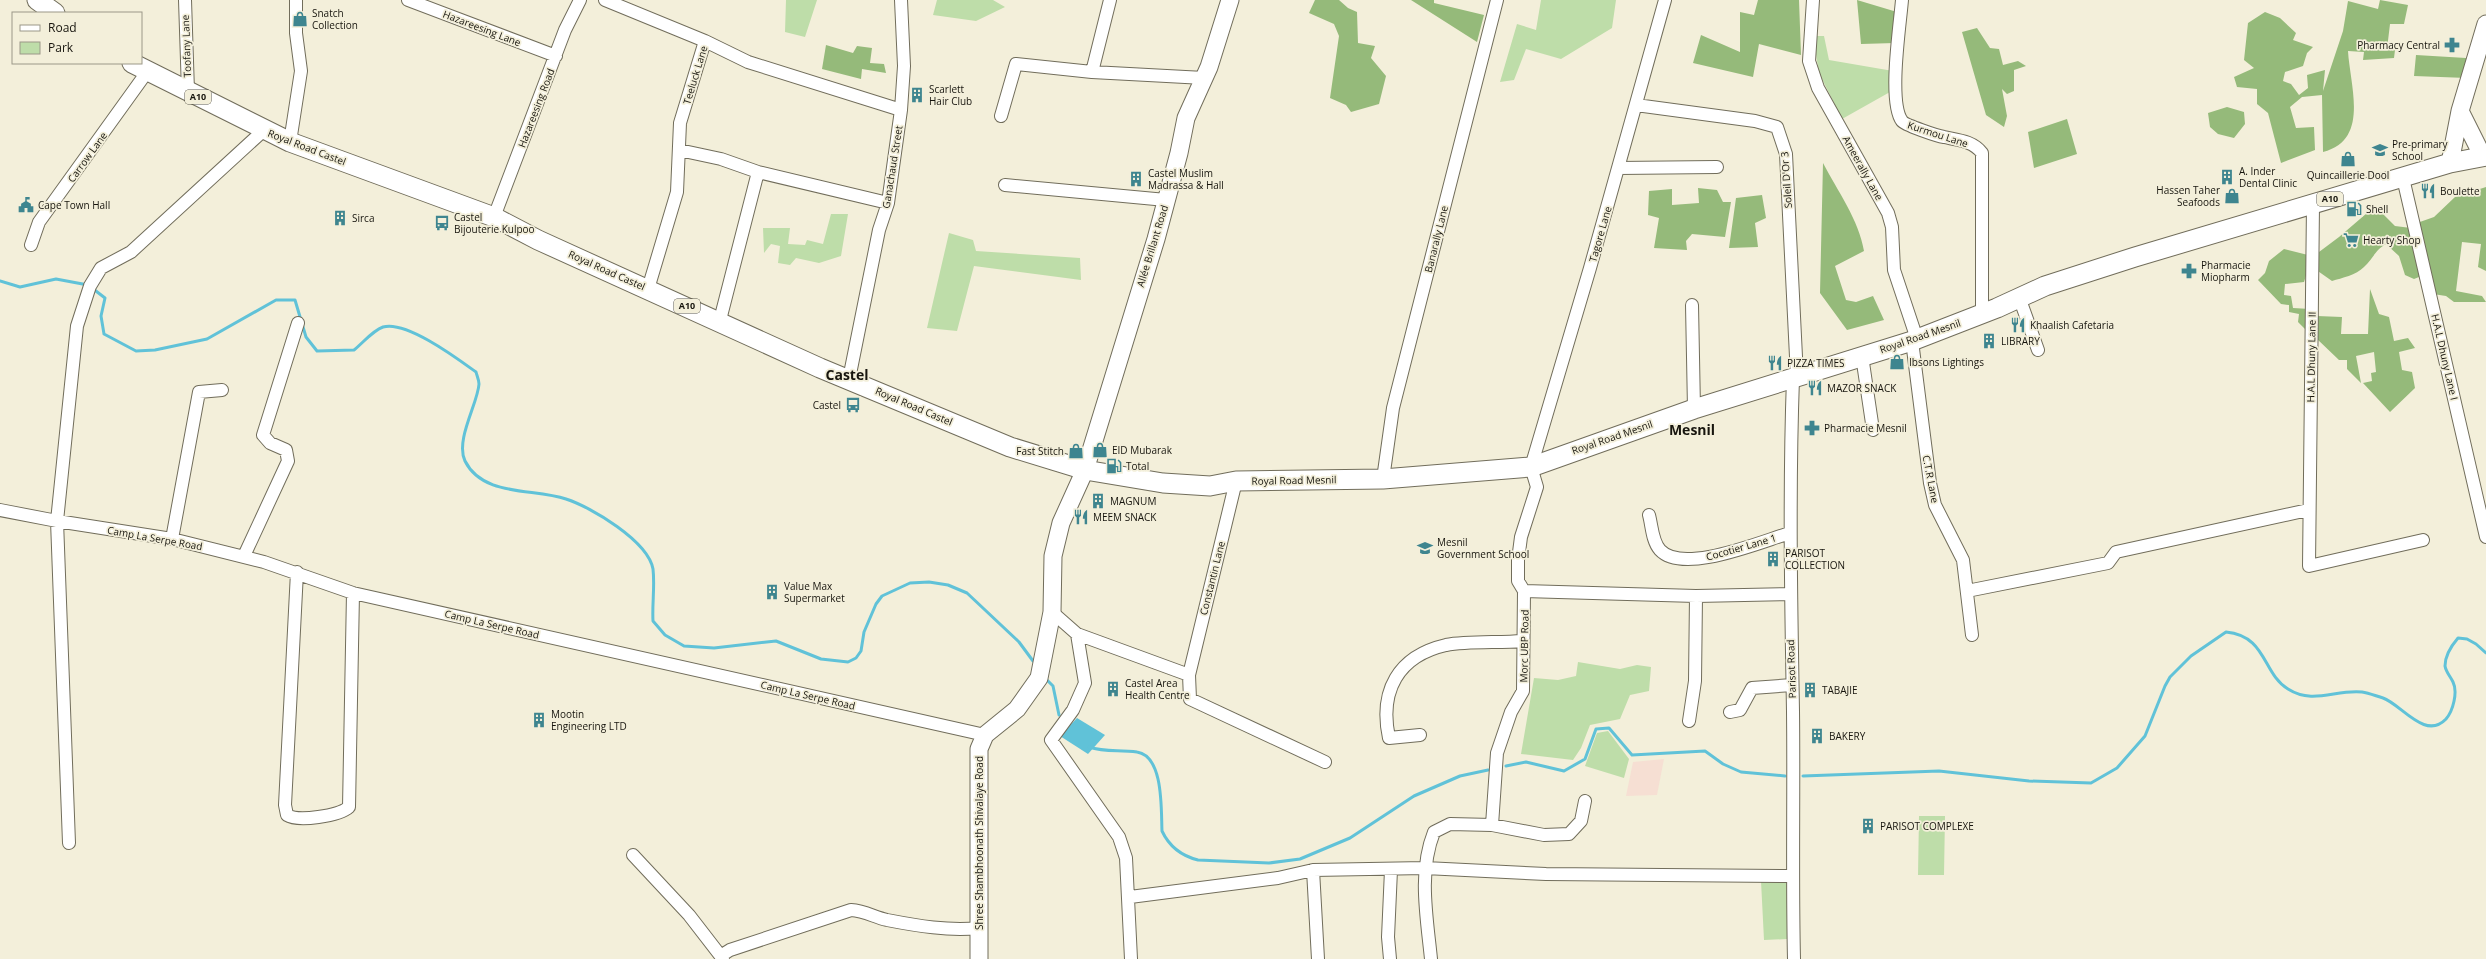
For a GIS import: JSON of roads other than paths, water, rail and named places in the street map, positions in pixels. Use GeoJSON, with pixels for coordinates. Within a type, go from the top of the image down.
{"type":"FeatureCollection","features":[{"type":"Feature","properties":{"kind":"main road"},"geometry":{"type":"LineString","coordinates":[[37,0],[54,12]]}},
{"type":"Feature","properties":{"kind":"main road","name":"Allée Brillant Road"},"geometry":{"type":"LineString","coordinates":[[1085,470],[1166,200],[1179,152],[1186,118],[1204,78],[1230,0]]}},
{"type":"Feature","properties":{"kind":"main road"},"geometry":{"type":"LineString","coordinates":[[2450,163],[2460,111],[2486,24]]}},
{"type":"Feature","properties":{"kind":"main road","name":"Royal Road Castel"},"geometry":{"type":"LineString","coordinates":[[140,67],[290,142],[494,217],[538,240],[720,320],[820,368],[1010,447],[1085,470]]}},
{"type":"Feature","properties":{"kind":"main road"},"geometry":{"type":"LineString","coordinates":[[2460,111],[2484,156]]}},
{"type":"Feature","properties":{"kind":"main road","name":"A10"},"geometry":{"type":"LineString","coordinates":[[2313,205],[2450,163],[2484,156]]}},
{"type":"Feature","properties":{"kind":"main road","name":"Royal Road Mesnil"},"geometry":{"type":"LineString","coordinates":[[1085,470],[1179,484],[1210,486],[1236,481],[1383,479],[1531,467],[1694,409],[1915,340],[1982,314],[2042,287],[2135,257],[2313,205]]}},
{"type":"Feature","properties":{"kind":"main road"},"geometry":{"type":"LineString","coordinates":[[985,735],[1018,709],[1039,678],[1052,612],[1053,556],[1061,523],[1085,470]]}},
{"type":"Feature","properties":{"kind":"main road","name":"Shree Shambhoonath Shivalaye Road"},"geometry":{"type":"LineString","coordinates":[[979,959],[978,759],[985,735]]}},
{"type":"Feature","properties":{"kind":"street","name":"Toofany Lane"},"geometry":{"type":"LineString","coordinates":[[185,0],[188,91]]}},
{"type":"Feature","properties":{"kind":"street"},"geometry":{"type":"LineString","coordinates":[[290,142],[301,71],[296,32],[296,0]]}},
{"type":"Feature","properties":{"kind":"street","name":"Hazareesing Lane"},"geometry":{"type":"LineString","coordinates":[[408,0],[556,56]]}},
{"type":"Feature","properties":{"kind":"street","name":"Hazareesing Road"},"geometry":{"type":"LineString","coordinates":[[494,217],[556,56],[580,0]]}},
{"type":"Feature","properties":{"kind":"street"},"geometry":{"type":"LineString","coordinates":[[605,0],[705,41]]}},
{"type":"Feature","properties":{"kind":"street","name":"Ganachaud Street"},"geometry":{"type":"LineString","coordinates":[[849,379],[879,230],[888,203],[901,110],[904,66],[901,0]]}},
{"type":"Feature","properties":{"kind":"street"},"geometry":{"type":"LineString","coordinates":[[1092,72],[1110,0]]}},
{"type":"Feature","properties":{"kind":"street","name":"Banarally Lane"},"geometry":{"type":"LineString","coordinates":[[1383,479],[1393,408],[1497,0]]}},
{"type":"Feature","properties":{"kind":"street","name":"Tagore Lane"},"geometry":{"type":"LineString","coordinates":[[1531,467],[1665,0]]}},
{"type":"Feature","properties":{"kind":"street","name":"Ameerally Lane"},"geometry":{"type":"LineString","coordinates":[[1813,0],[1810,61],[1814,75],[1818,88],[1888,213],[1892,227],[1894,270],[1915,340]]}},
{"type":"Feature","properties":{"kind":"street","name":"Kurmou Lane"},"geometry":{"type":"LineString","coordinates":[[1902,0],[1895,93],[1896,111],[1902,122],[1941,137],[1964,140],[1977,147],[1982,153],[1982,314]]}},
{"type":"Feature","properties":{"kind":"street","name":"Teeluck Lane"},"geometry":{"type":"LineString","coordinates":[[648,289],[677,192],[680,123],[705,41],[748,62],[901,110]]}},
{"type":"Feature","properties":{"kind":"street"},"geometry":{"type":"LineString","coordinates":[[1001,116],[1016,64],[1092,72],[1204,78]]}},
{"type":"Feature","properties":{"kind":"street","name":"Carrow Lane"},"geometry":{"type":"LineString","coordinates":[[31,245],[39,222],[140,67]]}},
{"type":"Feature","properties":{"kind":"street","name":"Soleil D'Or 3"},"geometry":{"type":"LineString","coordinates":[[1636,105],[1755,121],[1777,128],[1786,154],[1795,378]]}},
{"type":"Feature","properties":{"kind":"street"},"geometry":{"type":"LineString","coordinates":[[69,843],[58,521],[77,326],[93,278],[101,268],[131,252],[264,130]]}},
{"type":"Feature","properties":{"kind":"street"},"geometry":{"type":"LineString","coordinates":[[678,150],[721,159],[758,172],[888,203]]}},
{"type":"Feature","properties":{"kind":"street"},"geometry":{"type":"LineString","coordinates":[[1618,168],[1717,167]]}},
{"type":"Feature","properties":{"kind":"street"},"geometry":{"type":"LineString","coordinates":[[720,320],[758,172]]}},
{"type":"Feature","properties":{"kind":"street","name":"H.A.L Dhuny Lane I"},"geometry":{"type":"LineString","coordinates":[[2403,178],[2486,537]]}},
{"type":"Feature","properties":{"kind":"street"},"geometry":{"type":"LineString","coordinates":[[1005,185],[1166,200]]}},
{"type":"Feature","properties":{"kind":"street","name":"H.A.L Dhuny Lane II"},"geometry":{"type":"LineString","coordinates":[[2313,205],[2308,510],[2309,566],[2423,540]]}},
{"type":"Feature","properties":{"kind":"street"},"geometry":{"type":"LineString","coordinates":[[2019,297],[2038,350]]}},
{"type":"Feature","properties":{"kind":"street"},"geometry":{"type":"LineString","coordinates":[[1692,304],[1694,409]]}},
{"type":"Feature","properties":{"kind":"street"},"geometry":{"type":"LineString","coordinates":[[244,556],[288,461],[286,450],[270,443],[263,435],[298,323]]}},
{"type":"Feature","properties":{"kind":"street","name":"C.T.R Lane"},"geometry":{"type":"LineString","coordinates":[[1915,340],[1930,482],[1935,505],[1963,560],[1972,635]]}},
{"type":"Feature","properties":{"kind":"street"},"geometry":{"type":"LineString","coordinates":[[1862,356],[1873,430]]}},
{"type":"Feature","properties":{"kind":"street","name":"Parisot Road"},"geometry":{"type":"LineString","coordinates":[[1794,959],[1789,480],[1795,378]]}},
{"type":"Feature","properties":{"kind":"street"},"geometry":{"type":"LineString","coordinates":[[172,539],[199,392],[222,390]]}},
{"type":"Feature","properties":{"kind":"street","name":"Morc UBP Road"},"geometry":{"type":"LineString","coordinates":[[1492,825],[1497,752],[1511,712],[1523,691],[1522,641],[1524,591],[1518,581],[1518,560],[1521,537],[1537,487],[1531,467]]}},
{"type":"Feature","properties":{"kind":"street","name":"Constantin Lane"},"geometry":{"type":"LineString","coordinates":[[1236,481],[1189,675],[1190,700],[1326,762]]}},
{"type":"Feature","properties":{"kind":"street","name":"Camp La Serpe Road"},"geometry":{"type":"LineString","coordinates":[[0,510],[58,521],[172,539],[244,556],[297,572],[353,592],[985,735]]}},
{"type":"Feature","properties":{"kind":"street"},"geometry":{"type":"LineString","coordinates":[[1967,591],[2108,562],[2116,552],[2308,510]]}},
{"type":"Feature","properties":{"kind":"street","name":"Cocotier Lane 1"},"geometry":{"type":"LineString","coordinates":[[1649,515],[1657,546],[1662,552],[1674,558],[1709,557],[1790,533]]}},
{"type":"Feature","properties":{"kind":"street"},"geometry":{"type":"LineString","coordinates":[[297,572],[285,805],[287,815],[297,820],[338,813],[349,807],[353,592]]}},
{"type":"Feature","properties":{"kind":"street"},"geometry":{"type":"LineString","coordinates":[[1524,591],[1696,596],[1789,594]]}},
{"type":"Feature","properties":{"kind":"street"},"geometry":{"type":"LineString","coordinates":[[1688,721],[1695,680],[1696,596]]}},
{"type":"Feature","properties":{"kind":"street"},"geometry":{"type":"LineString","coordinates":[[1052,612],[1077,634],[1189,675]]}},
{"type":"Feature","properties":{"kind":"street"},"geometry":{"type":"LineString","coordinates":[[1077,634],[1085,683],[1073,710],[1051,737],[1053,743],[1119,837],[1126,858],[1130,897],[1131,959]]}},
{"type":"Feature","properties":{"kind":"street"},"geometry":{"type":"LineString","coordinates":[[1420,735],[1389,738],[1386,725],[1388,694],[1400,670],[1424,652],[1448,645],[1522,641]]}},
{"type":"Feature","properties":{"kind":"street"},"geometry":{"type":"LineString","coordinates":[[1730,712],[1740,710],[1752,688],[1792,685]]}},
{"type":"Feature","properties":{"kind":"street"},"geometry":{"type":"LineString","coordinates":[[1431,959],[1425,868],[1428,847],[1434,832],[1450,824],[1492,825],[1544,835],[1569,834],[1581,821],[1585,801]]}},
{"type":"Feature","properties":{"kind":"street"},"geometry":{"type":"LineString","coordinates":[[634,855],[689,915],[722,957],[730,950],[851,910],[864,911],[885,920],[929,927],[954,930],[980,928]]}},
{"type":"Feature","properties":{"kind":"street"},"geometry":{"type":"LineString","coordinates":[[1130,897],[1278,878],[1313,870],[1390,870],[1425,868],[1546,874],[1792,876]]}},
{"type":"Feature","properties":{"kind":"street"},"geometry":{"type":"LineString","coordinates":[[1313,870],[1318,959]]}},
{"type":"Feature","properties":{"kind":"street"},"geometry":{"type":"LineString","coordinates":[[1390,870],[1388,937],[1390,959]]}},
{"type":"Feature","properties":{"kind":"water"},"geometry":{"type":"Polygon","coordinates":[[[1077,718],[1105,735],[1088,754],[1060,736],[1077,718]]]}},
{"type":"Feature","properties":{"kind":"waterway"},"geometry":{"type":"LineString","coordinates":[[0,281],[20,287],[56,279],[88,285]]}},
{"type":"Feature","properties":{"kind":"waterway"},"geometry":{"type":"LineString","coordinates":[[92,288],[105,298],[101,316],[104,334],[136,351],[155,350],[207,339],[276,300],[295,300],[306,337],[317,351],[354,350],[371,334],[379,329],[393,326],[405,329],[445,350],[476,372],[479,382],[478,392],[463,443],[465,461],[473,473],[484,481],[496,486],[553,496],[577,503],[617,526],[641,547],[649,558],[653,569],[654,582],[653,621],[665,635],[684,646],[714,648],[776,641],[821,659],[848,662],[856,658],[861,651],[864,632],[876,604],[882,596],[910,583],[929,582],[948,585],[967,593],[1019,642],[1033,661]]}},
{"type":"Feature","properties":{"kind":"waterway"},"geometry":{"type":"LineString","coordinates":[[1803,776],[1939,771],[2029,781],[2091,783],[2117,768],[2145,736],[2170,677],[2191,656],[2226,632],[2239,635],[2249,640],[2263,656],[2273,674],[2280,682],[2297,694],[2316,696],[2352,692],[2367,693],[2383,698],[2413,719],[2430,726],[2438,725],[2446,719],[2449,716],[2453,706],[2455,691],[2453,682],[2445,666],[2445,662],[2451,647],[2458,638],[2467,639],[2476,644],[2486,653]]}},
{"type":"Feature","properties":{"kind":"waterway"},"geometry":{"type":"LineString","coordinates":[[1047,680],[1053,686],[1059,715]]}},
{"type":"Feature","properties":{"kind":"waterway"},"geometry":{"type":"LineString","coordinates":[[1506,766],[1526,762],[1564,771],[1585,759],[1596,729],[1609,728],[1632,755],[1705,751],[1723,764],[1741,772],[1785,776]]}},
{"type":"Feature","properties":{"kind":"waterway"},"geometry":{"type":"LineString","coordinates":[[1089,747],[1101,750],[1137,752],[1146,756],[1152,763],[1157,773],[1161,798],[1162,831],[1172,846],[1181,853],[1198,860],[1269,863],[1300,859],[1350,838],[1414,796],[1460,776],[1488,770]]}},
{"type":"Feature","properties":{"kind":"place","name":"Snatch Collection"},"geometry":{"type":"Point","coordinates":[300,19]}},
{"type":"Feature","properties":{"kind":"place","name":"Pharmacy Central"},"geometry":{"type":"Point","coordinates":[2452,45]}},
{"type":"Feature","properties":{"kind":"place","name":"Scarlett Hair Club"},"geometry":{"type":"Point","coordinates":[917,95]}},
{"type":"Feature","properties":{"kind":"place","name":"Pre-primary School"},"geometry":{"type":"Point","coordinates":[2380,150]}},
{"type":"Feature","properties":{"kind":"place","name":"Quincaillerie Dool"},"geometry":{"type":"Point","coordinates":[2348,159]}},
{"type":"Feature","properties":{"kind":"place","name":"A. Inder Dental Clinic"},"geometry":{"type":"Point","coordinates":[2227,177]}},
{"type":"Feature","properties":{"kind":"place","name":"Castel Muslim Madrassa & Hall"},"geometry":{"type":"Point","coordinates":[1136,179]}},
{"type":"Feature","properties":{"kind":"place","name":"Boulette"},"geometry":{"type":"Point","coordinates":[2428,191]}},
{"type":"Feature","properties":{"kind":"place","name":"Hassen Taher Seafoods"},"geometry":{"type":"Point","coordinates":[2232,196]}},
{"type":"Feature","properties":{"kind":"place","name":"Cape Town Hall"},"geometry":{"type":"Point","coordinates":[26,205]}},
{"type":"Feature","properties":{"kind":"place","name":"Shell"},"geometry":{"type":"Point","coordinates":[2354,209]}},
{"type":"Feature","properties":{"kind":"place","name":"Sirca"},"geometry":{"type":"Point","coordinates":[340,218]}},
{"type":"Feature","properties":{"kind":"place","name":"Castel Bijouterie Kulpoo"},"geometry":{"type":"Point","coordinates":[442,223]}},
{"type":"Feature","properties":{"kind":"place","name":"Hearty Shop"},"geometry":{"type":"Point","coordinates":[2351,240]}},
{"type":"Feature","properties":{"kind":"place","name":"Pharmacie Miopharm"},"geometry":{"type":"Point","coordinates":[2189,271]}},
{"type":"Feature","properties":{"kind":"place","name":"Khaalish Cafetaria"},"geometry":{"type":"Point","coordinates":[2018,325]}},
{"type":"Feature","properties":{"kind":"place","name":"LIBRARY"},"geometry":{"type":"Point","coordinates":[1989,341]}},
{"type":"Feature","properties":{"kind":"place","name":"Ibsons Lightings"},"geometry":{"type":"Point","coordinates":[1897,362]}},
{"type":"Feature","properties":{"kind":"place","name":"PIZZA TIMES"},"geometry":{"type":"Point","coordinates":[1775,363]}},
{"type":"Feature","properties":{"kind":"place","name":"MAZOR SNACK"},"geometry":{"type":"Point","coordinates":[1815,388]}},
{"type":"Feature","properties":{"kind":"place","name":"Castel"},"geometry":{"type":"Point","coordinates":[853,405]}},
{"type":"Feature","properties":{"kind":"place","name":"Pharmacie Mesnil"},"geometry":{"type":"Point","coordinates":[1812,428]}},
{"type":"Feature","properties":{"kind":"place","name":"EID Mubarak"},"geometry":{"type":"Point","coordinates":[1100,450]}},
{"type":"Feature","properties":{"kind":"place","name":"Fast Stitch"},"geometry":{"type":"Point","coordinates":[1076,451]}},
{"type":"Feature","properties":{"kind":"place","name":"Total"},"geometry":{"type":"Point","coordinates":[1114,466]}},
{"type":"Feature","properties":{"kind":"place","name":"MAGNUM"},"geometry":{"type":"Point","coordinates":[1098,501]}},
{"type":"Feature","properties":{"kind":"place","name":"MEEM SNACK"},"geometry":{"type":"Point","coordinates":[1081,517]}},
{"type":"Feature","properties":{"kind":"place","name":"Mesnil Government School"},"geometry":{"type":"Point","coordinates":[1425,548]}},
{"type":"Feature","properties":{"kind":"place","name":"PARISOT COLLECTION"},"geometry":{"type":"Point","coordinates":[1773,559]}},
{"type":"Feature","properties":{"kind":"place","name":"Value Max Supermarket"},"geometry":{"type":"Point","coordinates":[772,592]}},
{"type":"Feature","properties":{"kind":"place","name":"Castel Area Health Centre"},"geometry":{"type":"Point","coordinates":[1113,689]}},
{"type":"Feature","properties":{"kind":"place","name":"TABAJIE"},"geometry":{"type":"Point","coordinates":[1810,690]}},
{"type":"Feature","properties":{"kind":"place","name":"Mootin Engineering LTD"},"geometry":{"type":"Point","coordinates":[539,720]}},
{"type":"Feature","properties":{"kind":"place","name":"BAKERY"},"geometry":{"type":"Point","coordinates":[1817,736]}},
{"type":"Feature","properties":{"kind":"place","name":"PARISOT COMPLEXE"},"geometry":{"type":"Point","coordinates":[1868,826]}},
{"type":"Feature","properties":{"kind":"district","name":"Castel"},"geometry":{"type":"Point","coordinates":[847,375]}},
{"type":"Feature","properties":{"kind":"district","name":"Mesnil"},"geometry":{"type":"Point","coordinates":[1692,430]}}]}
